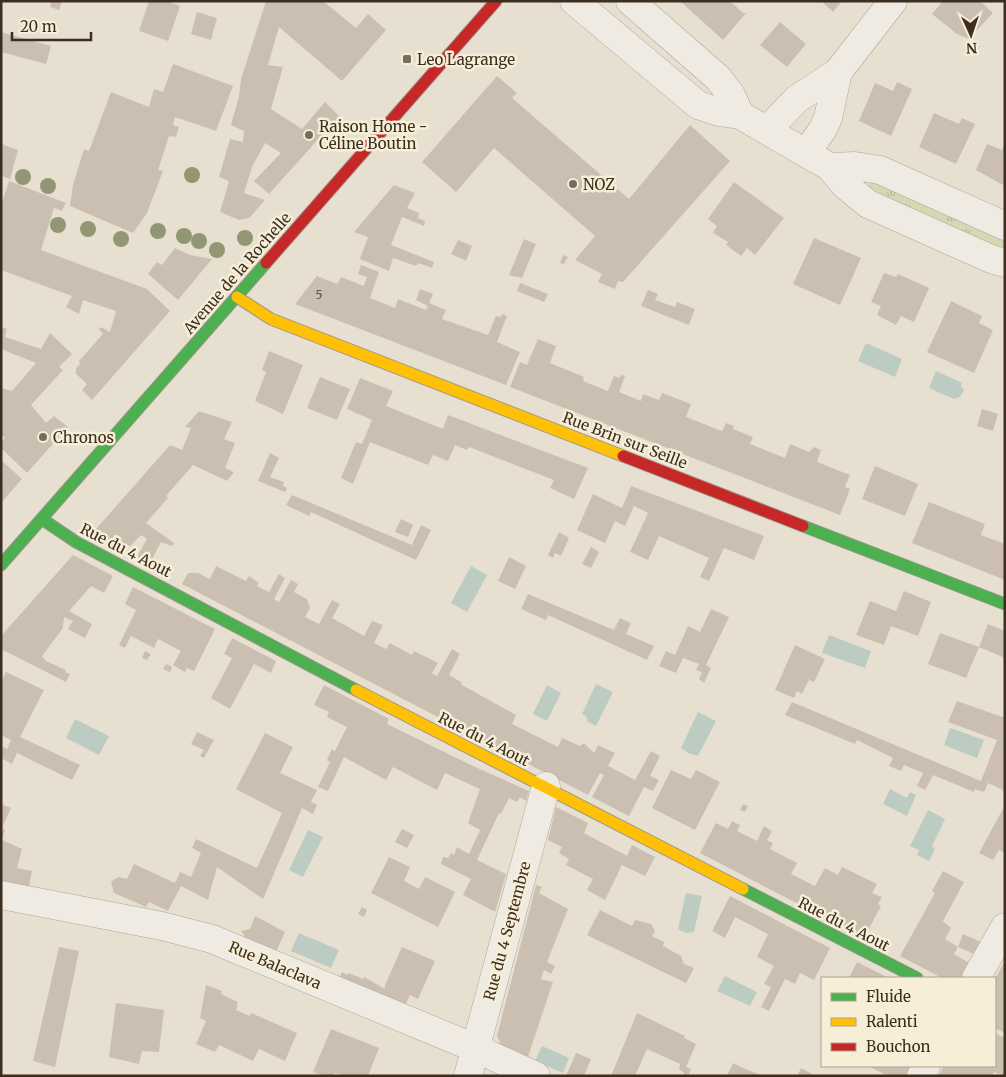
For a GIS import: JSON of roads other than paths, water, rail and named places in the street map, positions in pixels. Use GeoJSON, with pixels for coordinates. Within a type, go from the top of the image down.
{"type":"FeatureCollection","features":[{"type":"Feature","properties":{"kind":"street","name":"Avenue de la Rochelle"},"geometry":{"type":"LineString","coordinates":[[1,566],[237,298],[326,192],[496,1]]}},
{"type":"Feature","properties":{"kind":"street"},"geometry":{"type":"LineString","coordinates":[[574,1],[698,105],[719,112],[740,115],[830,167],[845,185],[868,204],[991,259],[1005,263]]}},
{"type":"Feature","properties":{"kind":"street"},"geometry":{"type":"LineString","coordinates":[[630,1],[718,78],[731,95],[740,115]]}},
{"type":"Feature","properties":{"kind":"street"},"geometry":{"type":"LineString","coordinates":[[767,130],[797,99],[838,72],[893,1]]}},
{"type":"Feature","properties":{"kind":"street"},"geometry":{"type":"LineString","coordinates":[[806,153],[823,129],[828,118],[838,72]]}},
{"type":"Feature","properties":{"kind":"street"},"geometry":{"type":"LineString","coordinates":[[830,167],[855,166],[880,170],[1005,226]]}},
{"type":"Feature","properties":{"kind":"street","name":"Rue Brin sur Seille"},"geometry":{"type":"LineString","coordinates":[[237,298],[271,319],[1005,604]]}},
{"type":"Feature","properties":{"kind":"street","name":"Rue du 4 Aout"},"geometry":{"type":"LineString","coordinates":[[42,519],[76,542],[419,723],[546,786],[915,977]]}},
{"type":"Feature","properties":{"kind":"street","name":"Rue du 4 Septembre"},"geometry":{"type":"LineString","coordinates":[[468,1076],[546,786]]}},
{"type":"Feature","properties":{"kind":"street","name":"Rue Balaclava"},"geometry":{"type":"LineString","coordinates":[[1,895],[162,926],[212,939],[476,1048],[536,1076]]}},
{"type":"Feature","properties":{"kind":"street"},"geometry":{"type":"LineString","coordinates":[[977,977],[1005,927]]}},
{"type":"Feature","properties":{"kind":"place","name":"Leo Lagrange"},"geometry":{"type":"Point","coordinates":[407,59]}},
{"type":"Feature","properties":{"kind":"place","name":"Raison Home - Céline Boutin"},"geometry":{"type":"Point","coordinates":[309,135]}},
{"type":"Feature","properties":{"kind":"place","name":"NOZ"},"geometry":{"type":"Point","coordinates":[573,184]}},
{"type":"Feature","properties":{"kind":"place","name":"Chronos"},"geometry":{"type":"Point","coordinates":[43,437]}}]}
